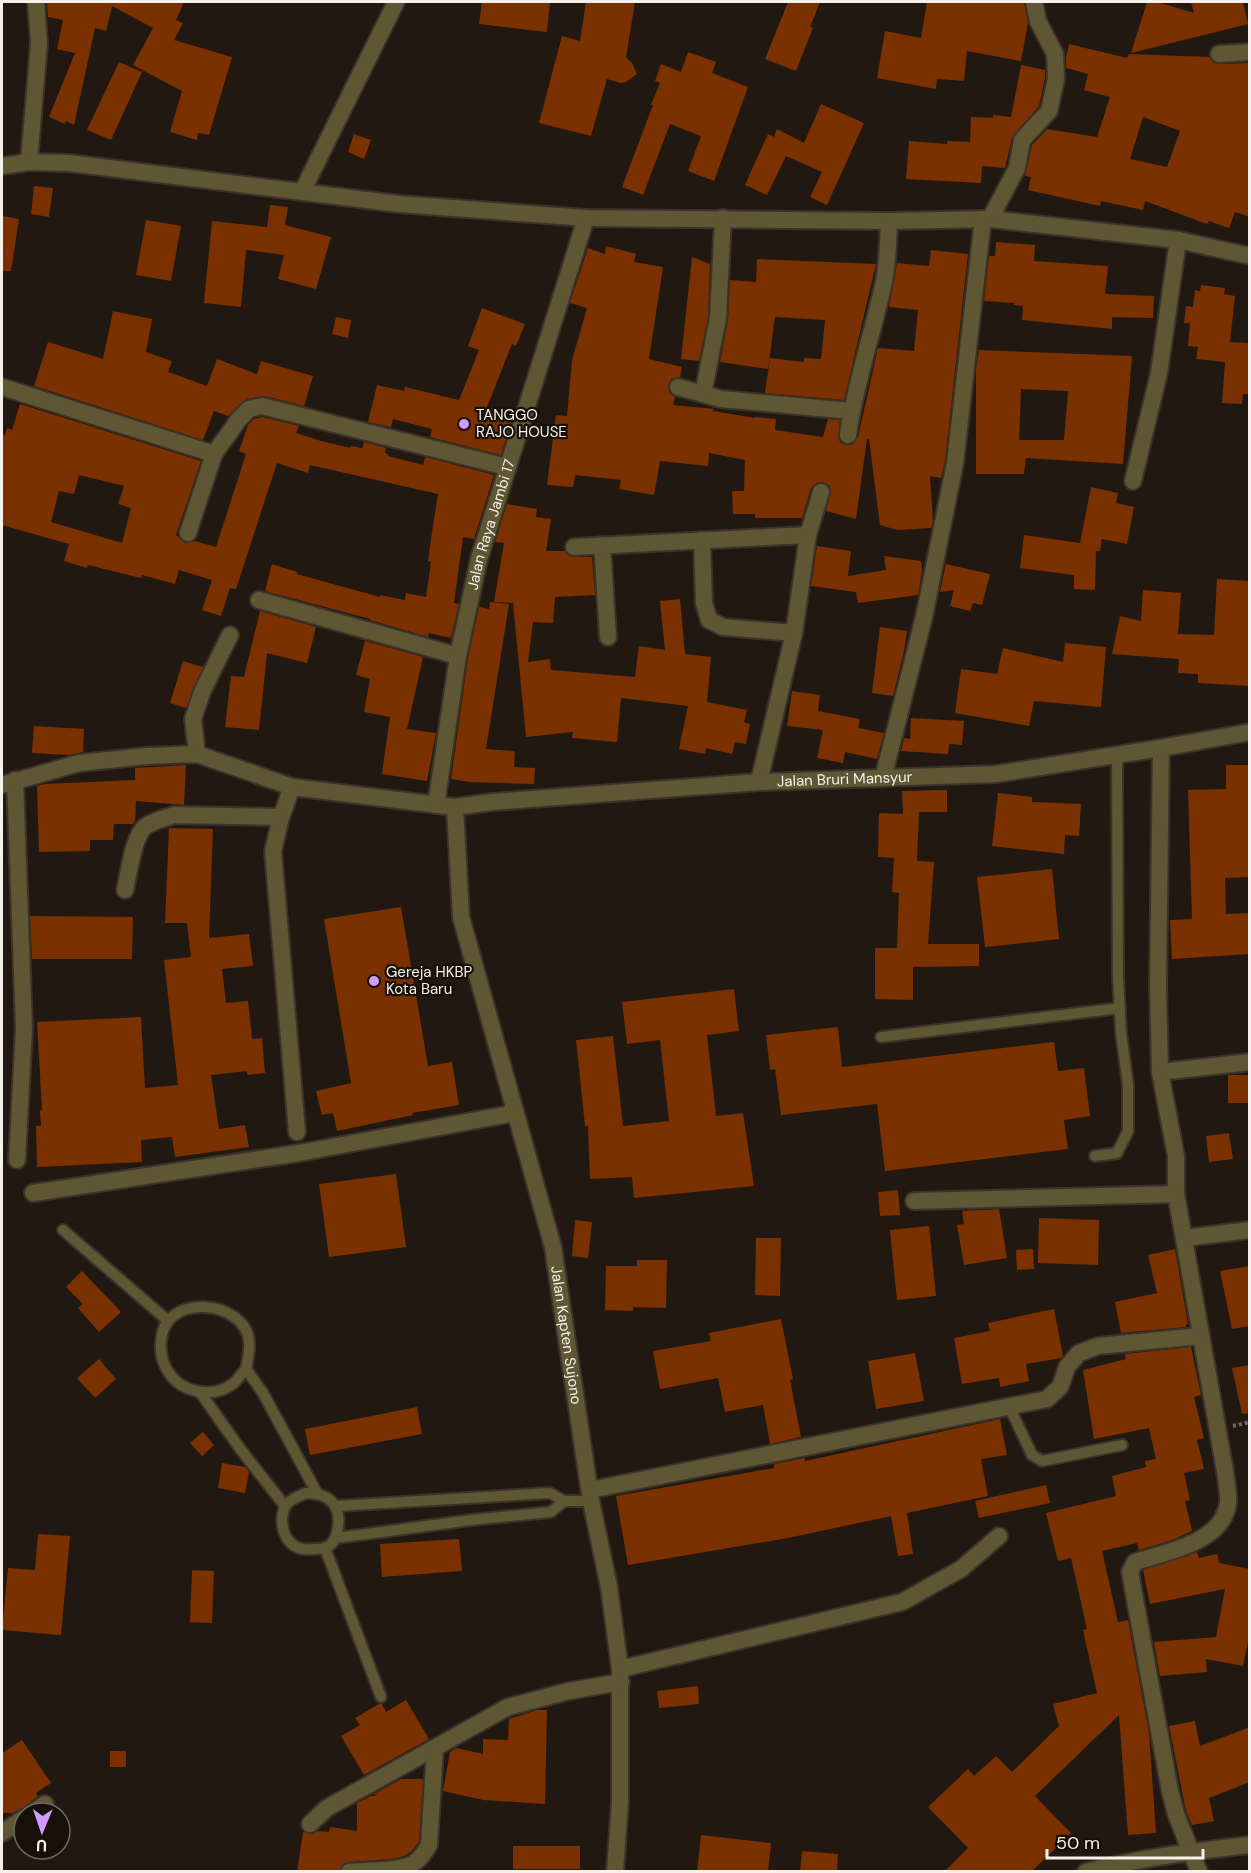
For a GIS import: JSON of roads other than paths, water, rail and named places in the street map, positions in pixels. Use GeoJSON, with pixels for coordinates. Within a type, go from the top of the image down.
{"type":"FeatureCollection","features":[{"type":"Feature","properties":{"kind":"street"},"geometry":{"type":"LineString","coordinates":[[29,162],[39,43],[36,2]]}},
{"type":"Feature","properties":{"kind":"street"},"geometry":{"type":"LineString","coordinates":[[302,192],[396,2]]}},
{"type":"Feature","properties":{"kind":"street"},"geometry":{"type":"LineString","coordinates":[[884,777],[924,617],[955,462],[986,219],[1017,168],[1022,140],[1049,111],[1056,79],[1055,54],[1038,21],[1034,2]]}},
{"type":"Feature","properties":{"kind":"street"},"geometry":{"type":"LineString","coordinates":[[1219,54],[1250,52]]}},
{"type":"Feature","properties":{"kind":"street"},"geometry":{"type":"LineString","coordinates":[[2,166],[29,162],[69,163],[399,204],[586,218],[889,221],[986,219],[1178,240],[1250,256]]}},
{"type":"Feature","properties":{"kind":"street","name":"Jalan Raya Jambi 17"},"geometry":{"type":"LineString","coordinates":[[436,805],[458,656],[478,559],[586,218]]}},
{"type":"Feature","properties":{"kind":"street"},"geometry":{"type":"LineString","coordinates":[[703,394],[718,318],[723,218]]}},
{"type":"Feature","properties":{"kind":"street"},"geometry":{"type":"LineString","coordinates":[[848,435],[851,411],[884,283],[889,221]]}},
{"type":"Feature","properties":{"kind":"street"},"geometry":{"type":"LineString","coordinates":[[1133,481],[1159,373],[1178,240]]}},
{"type":"Feature","properties":{"kind":"street"},"geometry":{"type":"LineString","coordinates":[[2,387],[214,454]]}},
{"type":"Feature","properties":{"kind":"street"},"geometry":{"type":"LineString","coordinates":[[678,387],[721,399],[851,411]]}},
{"type":"Feature","properties":{"kind":"street"},"geometry":{"type":"LineString","coordinates":[[188,533],[214,454],[238,419],[249,409],[262,406],[507,467]]}},
{"type":"Feature","properties":{"kind":"street"},"geometry":{"type":"LineString","coordinates":[[759,782],[794,633],[808,535],[821,492]]}},
{"type":"Feature","properties":{"kind":"street"},"geometry":{"type":"LineString","coordinates":[[574,547],[808,535]]}},
{"type":"Feature","properties":{"kind":"street"},"geometry":{"type":"LineString","coordinates":[[702,540],[704,603],[709,620],[723,627],[794,633]]}},
{"type":"Feature","properties":{"kind":"street"},"geometry":{"type":"LineString","coordinates":[[602,545],[608,637]]}},
{"type":"Feature","properties":{"kind":"street"},"geometry":{"type":"LineString","coordinates":[[259,600],[458,656]]}},
{"type":"Feature","properties":{"kind":"street"},"geometry":{"type":"LineString","coordinates":[[18,1160],[24,1028],[8,782],[79,763],[147,756],[197,754],[193,719],[202,692],[230,635]]}},
{"type":"Feature","properties":{"kind":"street","name":"Jalan Bruri Mansyur"},"geometry":{"type":"LineString","coordinates":[[197,754],[292,787],[455,807],[759,782],[996,774],[1250,732]]}},
{"type":"Feature","properties":{"kind":"street"},"geometry":{"type":"LineString","coordinates":[[1161,748],[1158,985],[1160,1072],[1176,1156],[1176,1194],[1225,1471],[1228,1505],[1216,1529],[1191,1545],[1135,1562],[1130,1572],[1170,1791],[1176,1814],[1199,1872]]}},
{"type":"Feature","properties":{"kind":"street"},"geometry":{"type":"LineString","coordinates":[[292,787],[280,817],[273,851],[297,1131]]}},
{"type":"Feature","properties":{"kind":"street","name":"Jalan Kapten Sujono"},"geometry":{"type":"LineString","coordinates":[[455,807],[461,917],[553,1247],[591,1496],[609,1587],[620,1676],[620,1802],[615,1872]]}},
{"type":"Feature","properties":{"kind":"street"},"geometry":{"type":"LineString","coordinates":[[125,890],[137,837],[144,827],[158,820],[174,815],[280,817]]}},
{"type":"Feature","properties":{"kind":"street"},"geometry":{"type":"LineString","coordinates":[[1160,1072],[1250,1062]]}},
{"type":"Feature","properties":{"kind":"street"},"geometry":{"type":"LineString","coordinates":[[33,1193],[299,1153],[515,1113]]}},
{"type":"Feature","properties":{"kind":"street"},"geometry":{"type":"LineString","coordinates":[[914,1201],[1176,1194]]}},
{"type":"Feature","properties":{"kind":"street"},"geometry":{"type":"LineString","coordinates":[[1184,1238],[1250,1230]]}},
{"type":"Feature","properties":{"kind":"street"},"geometry":{"type":"LineString","coordinates":[[591,1496],[1047,1399],[1060,1387],[1067,1367],[1079,1353],[1098,1346],[1200,1336]]}},
{"type":"Feature","properties":{"kind":"street"},"geometry":{"type":"LineString","coordinates":[[310,1824],[327,1808],[508,1707],[902,1602],[961,1569],[999,1536]]}},
{"type":"Feature","properties":{"kind":"street"},"geometry":{"type":"LineString","coordinates":[[349,1872],[406,1867],[416,1863],[424,1853],[429,1845],[435,1749]]}},
{"type":"Feature","properties":{"kind":"street"},"geometry":{"type":"LineString","coordinates":[[1086,1872],[1190,1852],[1250,1845]]}},
{"type":"Feature","properties":{"kind":"lane"},"geometry":{"type":"LineString","coordinates":[[1095,1156],[1117,1153],[1128,1131],[1128,1085],[1120,1008],[1117,755]]}},
{"type":"Feature","properties":{"kind":"lane"},"geometry":{"type":"LineString","coordinates":[[881,1037],[1120,1008]]}},
{"type":"Feature","properties":{"kind":"lane"},"geometry":{"type":"LineString","coordinates":[[63,1230],[167,1320]]}},
{"type":"Feature","properties":{"kind":"lane"},"geometry":{"type":"LineString","coordinates":[[198,1306],[216,1307],[230,1314],[241,1324],[249,1339],[246,1369],[233,1383],[219,1390],[200,1392],[175,1382],[164,1365],[160,1350],[161,1333],[167,1320],[181,1311],[198,1306]]}},
{"type":"Feature","properties":{"kind":"lane"},"geometry":{"type":"LineString","coordinates":[[246,1369],[263,1393],[317,1493]]}},
{"type":"Feature","properties":{"kind":"lane"},"geometry":{"type":"LineString","coordinates":[[200,1392],[241,1450],[285,1506]]}},
{"type":"Feature","properties":{"kind":"lane"},"geometry":{"type":"LineString","coordinates":[[1009,1406],[1032,1455],[1042,1461],[1122,1445]]}},
{"type":"Feature","properties":{"kind":"lane"},"geometry":{"type":"LineString","coordinates":[[317,1493],[328,1497],[336,1506],[338,1524],[336,1538],[325,1548],[308,1550],[293,1546],[284,1535],[282,1523],[285,1506],[295,1498],[317,1493]]}},
{"type":"Feature","properties":{"kind":"lane"},"geometry":{"type":"LineString","coordinates":[[336,1506],[550,1493],[564,1501]]}},
{"type":"Feature","properties":{"kind":"lane"},"geometry":{"type":"LineString","coordinates":[[336,1538],[552,1512],[564,1501],[591,1496]]}},
{"type":"Feature","properties":{"kind":"lane"},"geometry":{"type":"LineString","coordinates":[[469,1499],[471,1520]]}},
{"type":"Feature","properties":{"kind":"lane"},"geometry":{"type":"LineString","coordinates":[[325,1548],[381,1697]]}},
{"type":"Feature","properties":{"kind":"place","name":"TANGGO RAJO HOUSE"},"geometry":{"type":"Point","coordinates":[464,424]}},
{"type":"Feature","properties":{"kind":"place","name":"Gereja HKBP Kota Baru"},"geometry":{"type":"Point","coordinates":[374,981]}}]}
